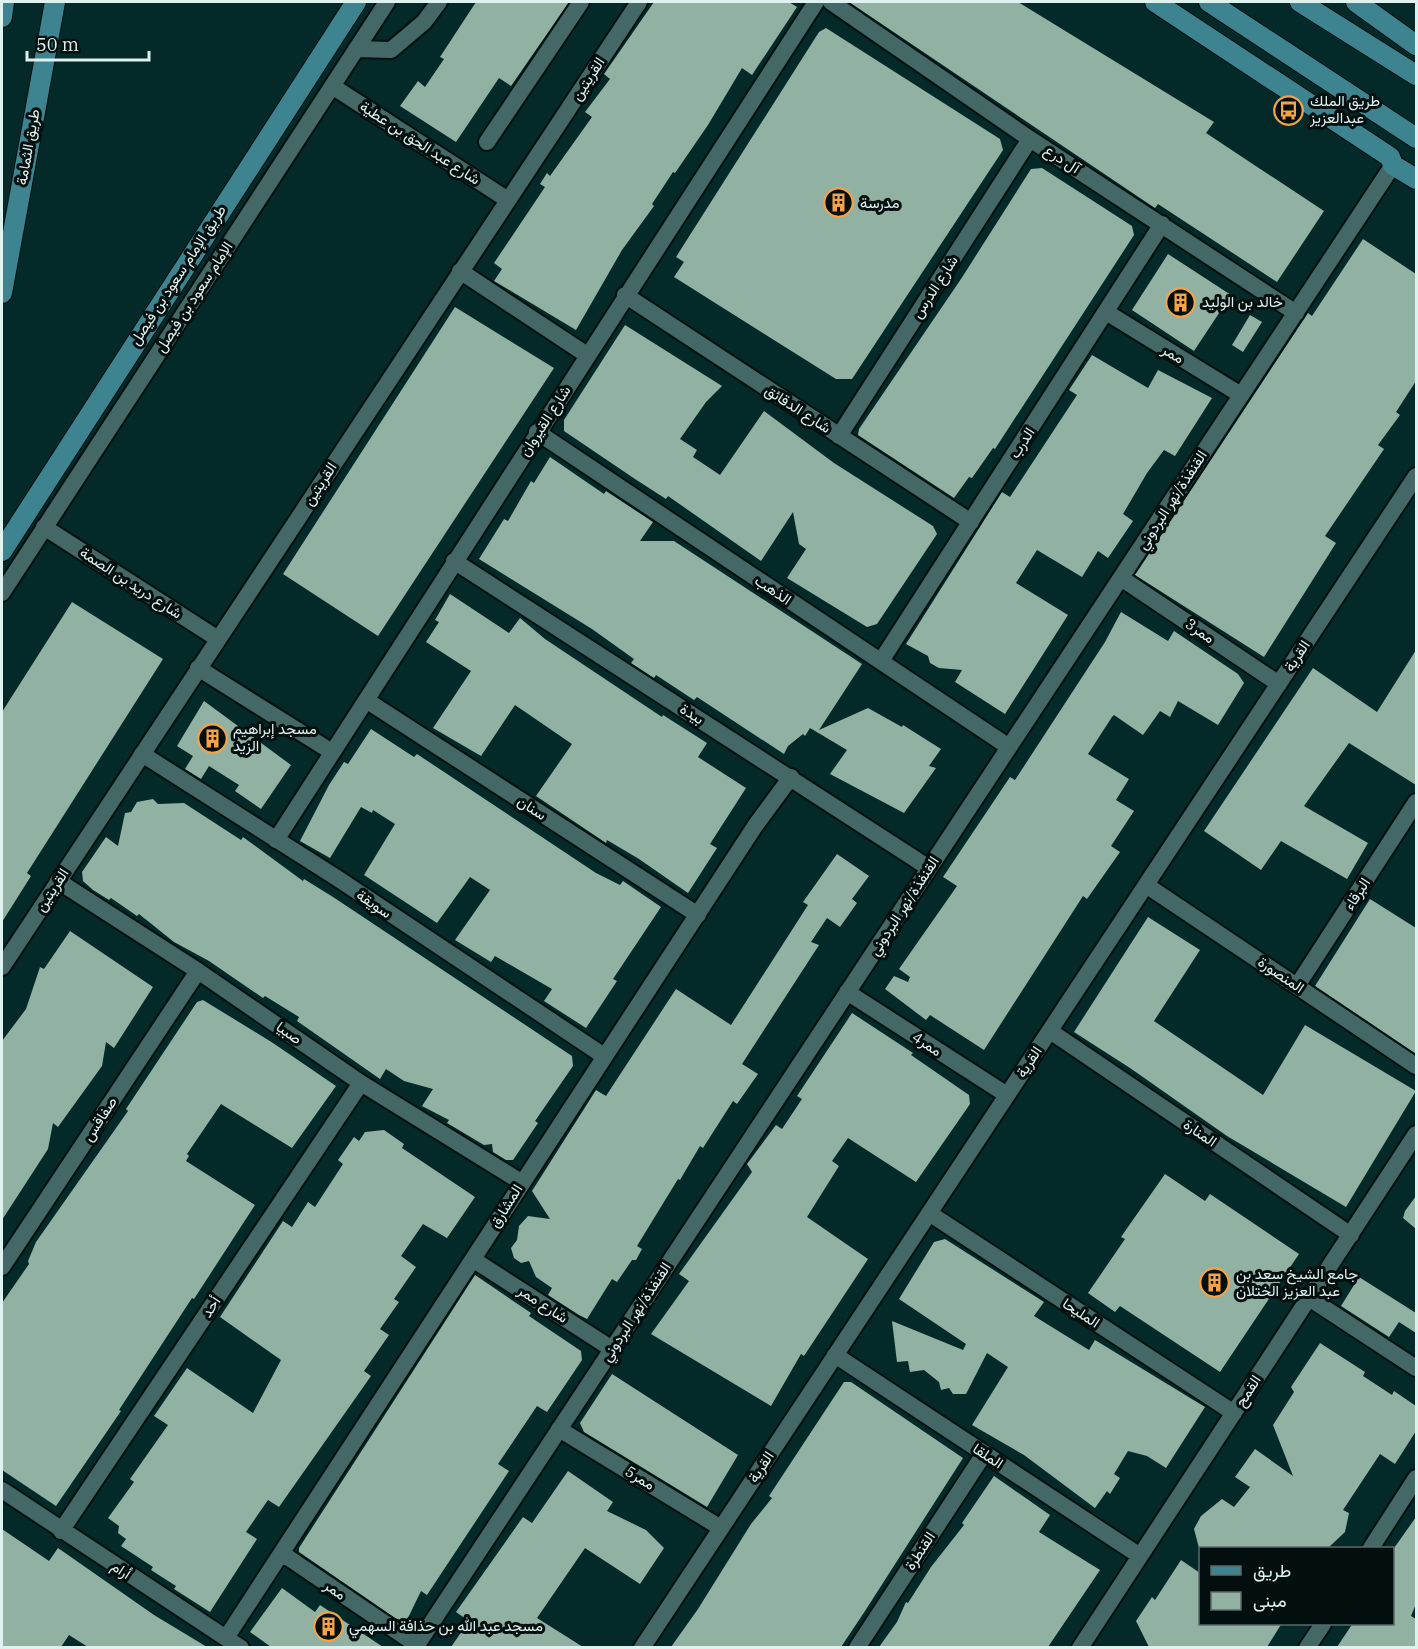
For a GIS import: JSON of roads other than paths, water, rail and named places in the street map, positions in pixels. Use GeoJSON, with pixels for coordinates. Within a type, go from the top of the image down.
{"type":"FeatureCollection","features":[{"type":"Feature","properties":{"kind":"main road"},"geometry":{"type":"LineString","coordinates":[[2,17],[4,2]]}},
{"type":"Feature","properties":{"kind":"main road","name":"طريق الثمامة"},"geometry":{"type":"LineString","coordinates":[[2,293],[55,2]]}},
{"type":"Feature","properties":{"kind":"main road","name":"طريق الإمام سعود بن فيصل"},"geometry":{"type":"LineString","coordinates":[[2,551],[356,2]]}},
{"type":"Feature","properties":{"kind":"main road"},"geometry":{"type":"LineString","coordinates":[[1155,2],[1390,157],[1393,165],[1416,179]]}},
{"type":"Feature","properties":{"kind":"main road"},"geometry":{"type":"LineString","coordinates":[[1209,2],[1416,138]]}},
{"type":"Feature","properties":{"kind":"main road"},"geometry":{"type":"LineString","coordinates":[[1300,2],[1416,75]]}},
{"type":"Feature","properties":{"kind":"main road"},"geometry":{"type":"LineString","coordinates":[[1356,2],[1416,45]]}},
{"type":"Feature","properties":{"kind":"street","name":"الإمام سعود بن فيصل"},"geometry":{"type":"LineString","coordinates":[[2,592],[387,2]]}},
{"type":"Feature","properties":{"kind":"street"},"geometry":{"type":"LineString","coordinates":[[356,49],[391,50],[424,22],[439,2]]}},
{"type":"Feature","properties":{"kind":"street"},"geometry":{"type":"LineString","coordinates":[[487,142],[581,2]]}},
{"type":"Feature","properties":{"kind":"street","name":"القريتين"},"geometry":{"type":"LineString","coordinates":[[2,967],[639,2]]}},
{"type":"Feature","properties":{"kind":"street","name":"شارع القيروان"},"geometry":{"type":"LineString","coordinates":[[276,840],[625,295],[816,2]]}},
{"type":"Feature","properties":{"kind":"street","name":"آل درع"},"geometry":{"type":"LineString","coordinates":[[831,2],[1030,139],[1296,313]]}},
{"type":"Feature","properties":{"kind":"street","name":"شارع عبد الحق بن عطية"},"geometry":{"type":"LineString","coordinates":[[332,86],[507,200]]}},
{"type":"Feature","properties":{"kind":"street","name":"شارع الدرس"},"geometry":{"type":"LineString","coordinates":[[839,436],[1030,139]]}},
{"type":"Feature","properties":{"kind":"street","name":"القنفذة/نهر البردوني"},"geometry":{"type":"LineString","coordinates":[[416,1646],[1393,165]]}},
{"type":"Feature","properties":{"kind":"street","name":"الدرب"},"geometry":{"type":"LineString","coordinates":[[881,662],[1162,224]]}},
{"type":"Feature","properties":{"kind":"street"},"geometry":{"type":"LineString","coordinates":[[460,271],[587,355]]}},
{"type":"Feature","properties":{"kind":"street","name":"شارع الدقائق"},"geometry":{"type":"LineString","coordinates":[[625,295],[970,522]]}},
{"type":"Feature","properties":{"kind":"street","name":"ممر"},"geometry":{"type":"LineString","coordinates":[[1106,312],[1241,395]]}},
{"type":"Feature","properties":{"kind":"street","name":"الذهب"},"geometry":{"type":"LineString","coordinates":[[537,432],[1009,747]]}},
{"type":"Feature","properties":{"kind":"street","name":"القرية"},"geometry":{"type":"LineString","coordinates":[[642,1647],[1416,476]]}},
{"type":"Feature","properties":{"kind":"street","name":"شارع دريد بن الصمة"},"geometry":{"type":"LineString","coordinates":[[44,527],[218,639]]}},
{"type":"Feature","properties":{"kind":"street","name":"بيدة"},"geometry":{"type":"LineString","coordinates":[[454,561],[930,868]]}},
{"type":"Feature","properties":{"kind":"street","name":"ممر3"},"geometry":{"type":"LineString","coordinates":[[1121,578],[1279,684]]}},
{"type":"Feature","properties":{"kind":"street"},"geometry":{"type":"LineString","coordinates":[[198,668],[332,752]]}},
{"type":"Feature","properties":{"kind":"street","name":"سنان"},"geometry":{"type":"LineString","coordinates":[[366,700],[698,915]]}},
{"type":"Feature","properties":{"kind":"street","name":"سويقة"},"geometry":{"type":"LineString","coordinates":[[142,754],[604,1056]]}},
{"type":"Feature","properties":{"kind":"street","name":"المشارق"},"geometry":{"type":"LineString","coordinates":[[226,1638],[474,1260],[521,1182],[755,826],[791,777]]}},
{"type":"Feature","properties":{"kind":"street","name":"البرقاء"},"geometry":{"type":"LineString","coordinates":[[1297,986],[1416,802]]}},
{"type":"Feature","properties":{"kind":"street","name":"صبيا"},"geometry":{"type":"LineString","coordinates":[[58,881],[198,971],[361,1083],[521,1182]]}},
{"type":"Feature","properties":{"kind":"street","name":"المنصورة"},"geometry":{"type":"LineString","coordinates":[[1146,885],[1416,1066]]}},
{"type":"Feature","properties":{"kind":"street","name":"صفاقس"},"geometry":{"type":"LineString","coordinates":[[2,1267],[198,971]]}},
{"type":"Feature","properties":{"kind":"street","name":"ممر4"},"geometry":{"type":"LineString","coordinates":[[847,992],[1007,1095]]}},
{"type":"Feature","properties":{"kind":"street","name":"المنارة"},"geometry":{"type":"LineString","coordinates":[[1050,1030],[1351,1235]]}},
{"type":"Feature","properties":{"kind":"street","name":"أحد"},"geometry":{"type":"LineString","coordinates":[[62,1531],[361,1083]]}},
{"type":"Feature","properties":{"kind":"street","name":"القمح"},"geometry":{"type":"LineString","coordinates":[[1080,1647],[1416,1134]]}},
{"type":"Feature","properties":{"kind":"street","name":"المليحا"},"geometry":{"type":"LineString","coordinates":[[929,1213],[1234,1413]]}},
{"type":"Feature","properties":{"kind":"street","name":"شارع ممر"},"geometry":{"type":"LineString","coordinates":[[474,1260],[612,1349]]}},
{"type":"Feature","properties":{"kind":"street"},"geometry":{"type":"LineString","coordinates":[[1309,1298],[1416,1368]]}},
{"type":"Feature","properties":{"kind":"street","name":"الملقا"},"geometry":{"type":"LineString","coordinates":[[835,1355],[1140,1556]]}},
{"type":"Feature","properties":{"kind":"street","name":"ممر5"},"geometry":{"type":"LineString","coordinates":[[559,1429],[721,1528]]}},
{"type":"Feature","properties":{"kind":"street","name":"القنطرة"},"geometry":{"type":"LineString","coordinates":[[857,1647],[984,1454]]}},
{"type":"Feature","properties":{"kind":"street"},"geometry":{"type":"LineString","coordinates":[[1372,1547],[1416,1478]]}},
{"type":"Feature","properties":{"kind":"street","name":"أرام"},"geometry":{"type":"LineString","coordinates":[[2,1490],[241,1647]]}},
{"type":"Feature","properties":{"kind":"street","name":"ممر"},"geometry":{"type":"LineString","coordinates":[[283,1554],[416,1646]]}},
{"type":"Feature","properties":{"kind":"street"},"geometry":{"type":"LineString","coordinates":[[1307,1647],[1322,1625]]}},
{"type":"Feature","properties":{"kind":"place","name":"طريق الملك عبدالعزيز"},"geometry":{"type":"Point","coordinates":[1289,110]}},
{"type":"Feature","properties":{"kind":"place","name":"مدرسة"},"geometry":{"type":"Point","coordinates":[839,203]}},
{"type":"Feature","properties":{"kind":"place","name":"خالد بن الوليد"},"geometry":{"type":"Point","coordinates":[1181,302]}},
{"type":"Feature","properties":{"kind":"place","name":"مسجد إبراهيم الزيد"},"geometry":{"type":"Point","coordinates":[212,738]}},
{"type":"Feature","properties":{"kind":"place","name":"جامع الشيخ سعد بن عبد العزيز الختلان"},"geometry":{"type":"Point","coordinates":[1215,1283]}},
{"type":"Feature","properties":{"kind":"place","name":"مسجد عبد الله بن حذافة السهمي"},"geometry":{"type":"Point","coordinates":[328,1626]}}]}
